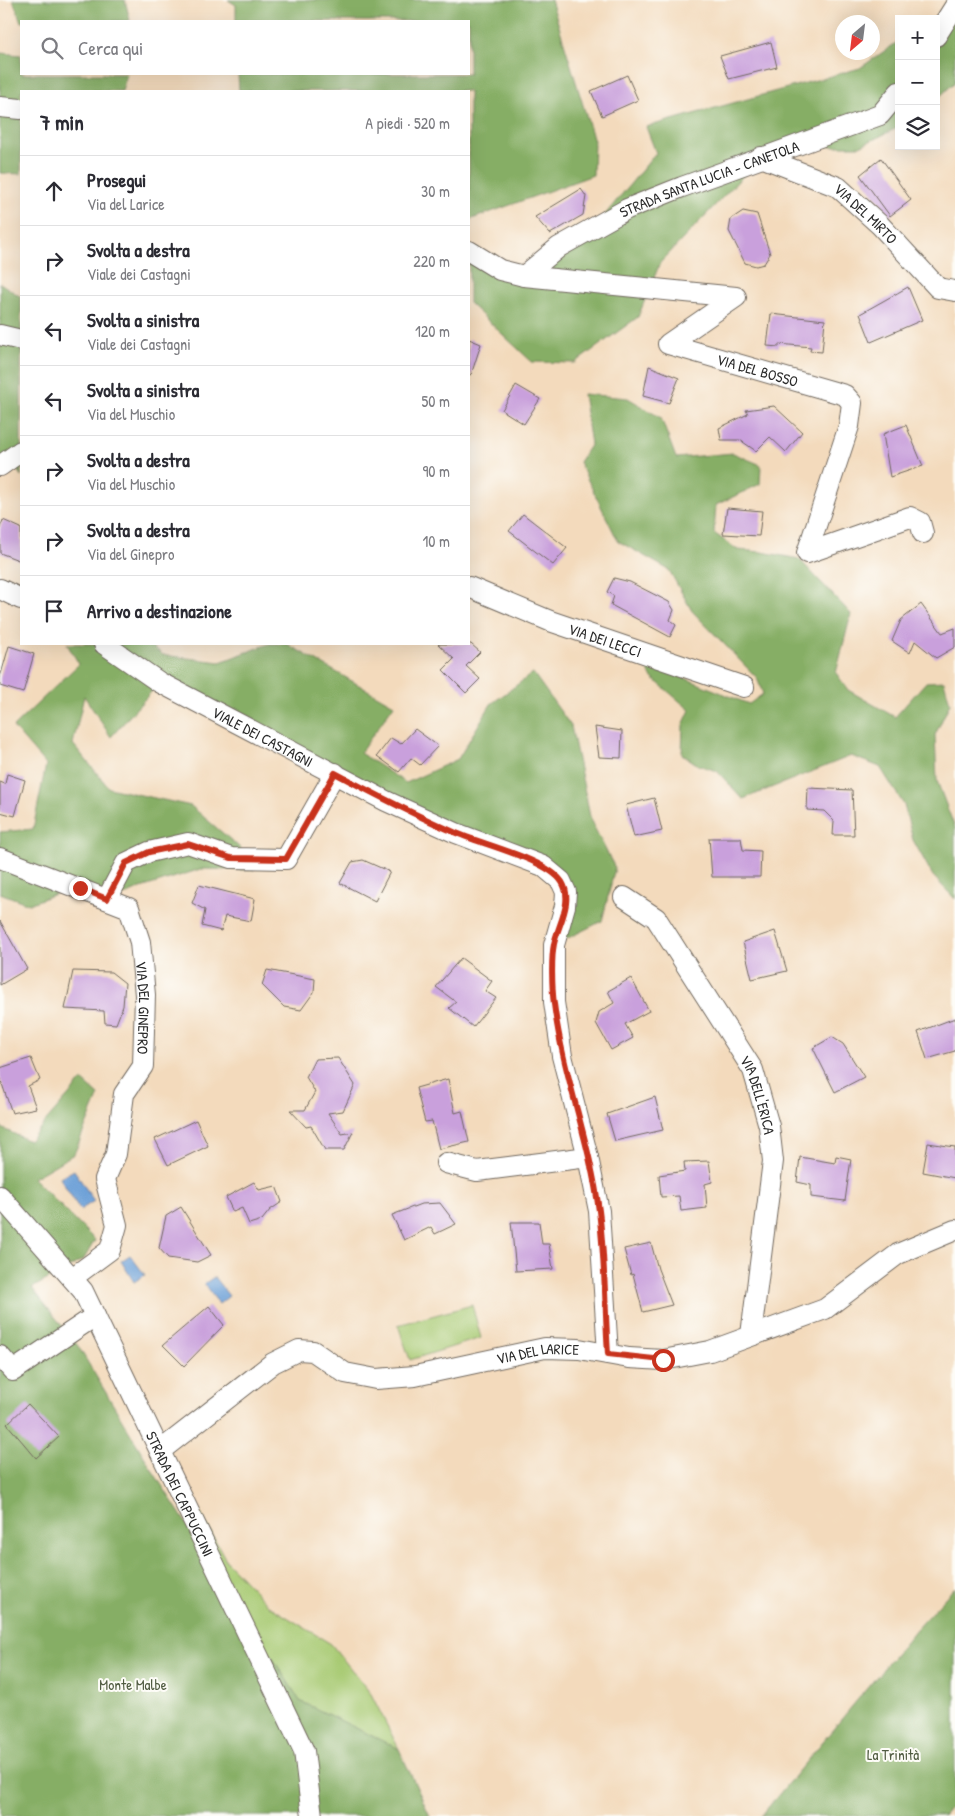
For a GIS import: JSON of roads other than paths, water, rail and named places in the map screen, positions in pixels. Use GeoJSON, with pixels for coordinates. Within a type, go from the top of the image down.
{"type":"FeatureCollection","features":[{"type":"Feature","properties":{"kind":"street"},"geometry":{"type":"LineString","coordinates":[[940,30],[955,6]]}},
{"type":"Feature","properties":{"kind":"street","name":"STRADA SANTA LUCIA - CANETOLA"},"geometry":{"type":"LineString","coordinates":[[524,276],[560,247],[628,209],[761,157],[880,115],[895,97]]}},
{"type":"Feature","properties":{"kind":"street"},"geometry":{"type":"LineString","coordinates":[[0,107],[20,109]]}},
{"type":"Feature","properties":{"kind":"street","name":"VIA DEL MIRTO"},"geometry":{"type":"LineString","coordinates":[[761,157],[838,187],[880,225],[938,288],[955,290]]}},
{"type":"Feature","properties":{"kind":"street"},"geometry":{"type":"LineString","coordinates":[[470,252],[500,270],[524,276]]}},
{"type":"Feature","properties":{"kind":"street","name":"VIA DEL BOSSO"},"geometry":{"type":"LineString","coordinates":[[524,276],[736,297],[668,344],[845,395],[852,403],[849,426],[806,553],[910,517],[920,522],[923,533]]}},
{"type":"Feature","properties":{"kind":"street"},"geometry":{"type":"LineString","coordinates":[[0,335],[20,340]]}},
{"type":"Feature","properties":{"kind":"street"},"geometry":{"type":"LineString","coordinates":[[0,466],[20,452]]}},
{"type":"Feature","properties":{"kind":"street","name":"VIA DEI LECCI"},"geometry":{"type":"LineString","coordinates":[[470,587],[550,621],[744,687]]}},
{"type":"Feature","properties":{"kind":"street"},"geometry":{"type":"LineString","coordinates":[[0,589],[20,599]]}},
{"type":"Feature","properties":{"kind":"street","name":"VIALE DEI CASTAGNI"},"geometry":{"type":"LineString","coordinates":[[105,645],[160,682],[386,801],[456,833],[543,866],[561,881],[566,892],[565,906],[554,945],[554,1002],[562,1056],[588,1157],[599,1211],[608,1354]]}},
{"type":"Feature","properties":{"kind":"street"},"geometry":{"type":"LineString","coordinates":[[107,899],[126,863],[149,852],[188,844],[231,858],[286,859],[335,773]]}},
{"type":"Feature","properties":{"kind":"street","name":"VIA DEL GINEPRO"},"geometry":{"type":"LineString","coordinates":[[0,858],[129,908],[140,942],[145,995],[143,1066],[124,1094],[116,1154],[105,1179],[117,1225],[110,1250],[72,1278]]}},
{"type":"Feature","properties":{"kind":"street","name":"VIA DELL'ERICA"},"geometry":{"type":"LineString","coordinates":[[624,897],[656,918],[753,1070],[769,1126],[773,1161],[751,1334]]}},
{"type":"Feature","properties":{"kind":"street"},"geometry":{"type":"LineString","coordinates":[[446,1164],[477,1171],[588,1157]]}},
{"type":"Feature","properties":{"kind":"street","name":"STRADA DEI CAPPUCCINI"},"geometry":{"type":"LineString","coordinates":[[0,1196],[83,1291],[304,1752],[312,1816]]}},
{"type":"Feature","properties":{"kind":"street"},"geometry":{"type":"LineString","coordinates":[[0,1218],[22,1222]]}},
{"type":"Feature","properties":{"kind":"street","name":"VIA DEL LARICE"},"geometry":{"type":"LineString","coordinates":[[160,1451],[273,1363],[299,1350],[313,1351],[346,1372],[376,1378],[415,1376],[545,1348],[580,1349],[663,1360],[710,1351],[751,1334],[825,1308],[898,1254],[955,1230]]}},
{"type":"Feature","properties":{"kind":"street"},"geometry":{"type":"LineString","coordinates":[[0,1356],[12,1371],[95,1316]]}},
{"type":"Feature","properties":{"kind":"water"},"geometry":{"type":"Polygon","coordinates":[[[74,1170],[94,1201],[80,1210],[60,1178],[74,1170]]]}},
{"type":"Feature","properties":{"kind":"water"},"geometry":{"type":"Polygon","coordinates":[[[130,1255],[145,1275],[134,1282],[121,1261],[130,1255]]]}},
{"type":"Feature","properties":{"kind":"water"},"geometry":{"type":"Polygon","coordinates":[[[214,1277],[229,1296],[219,1304],[204,1284],[214,1277]]]}},
{"type":"Feature","properties":{"kind":"park label","name":"Monte Malbe"},"geometry":{"type":"Point","coordinates":[133,1684]}},
{"type":"Feature","properties":{"kind":"park label","name":"La Trinità"},"geometry":{"type":"Point","coordinates":[893,1754]}}]}
